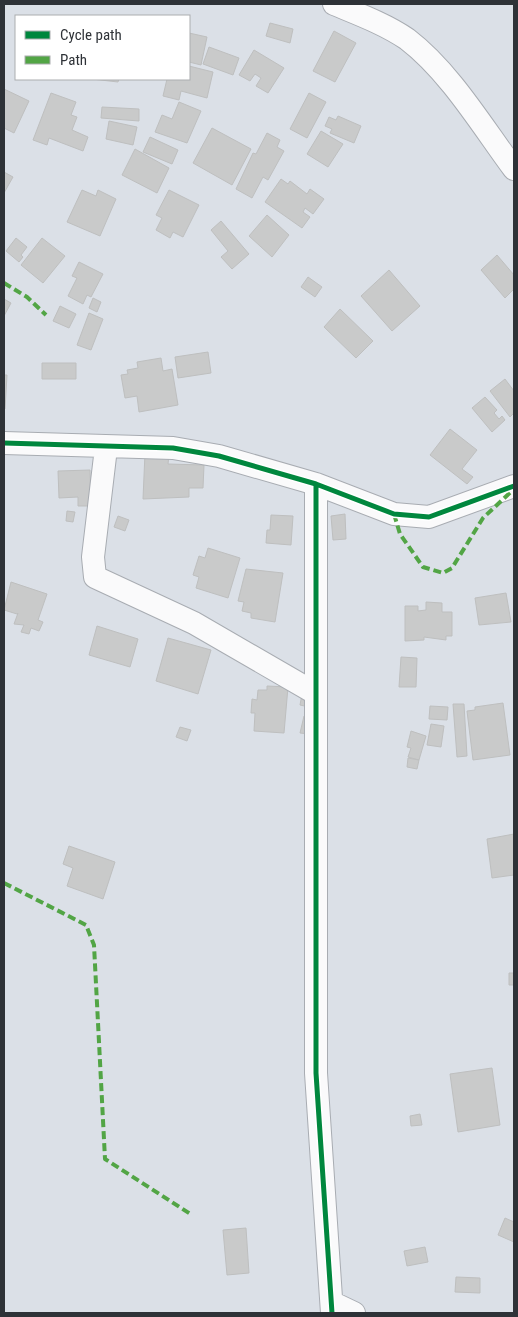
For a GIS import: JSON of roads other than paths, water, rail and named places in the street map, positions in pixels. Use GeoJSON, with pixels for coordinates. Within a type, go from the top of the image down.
{"type":"FeatureCollection","features":[{"type":"Feature","properties":{"kind":"street"},"geometry":{"type":"LineString","coordinates":[[334,4],[368,18],[406,39],[436,66],[514,169]]}},
{"type":"Feature","properties":{"kind":"street"},"geometry":{"type":"LineString","coordinates":[[4,443],[106,448],[173,448],[219,456],[316,484],[394,514],[429,517],[514,486]]}},
{"type":"Feature","properties":{"kind":"street"},"geometry":{"type":"LineString","coordinates":[[106,448],[92,556],[95,577],[194,624],[315,693]]}},
{"type":"Feature","properties":{"kind":"street"},"geometry":{"type":"LineString","coordinates":[[316,484],[316,1073],[332,1308],[354,1313]]}}]}
